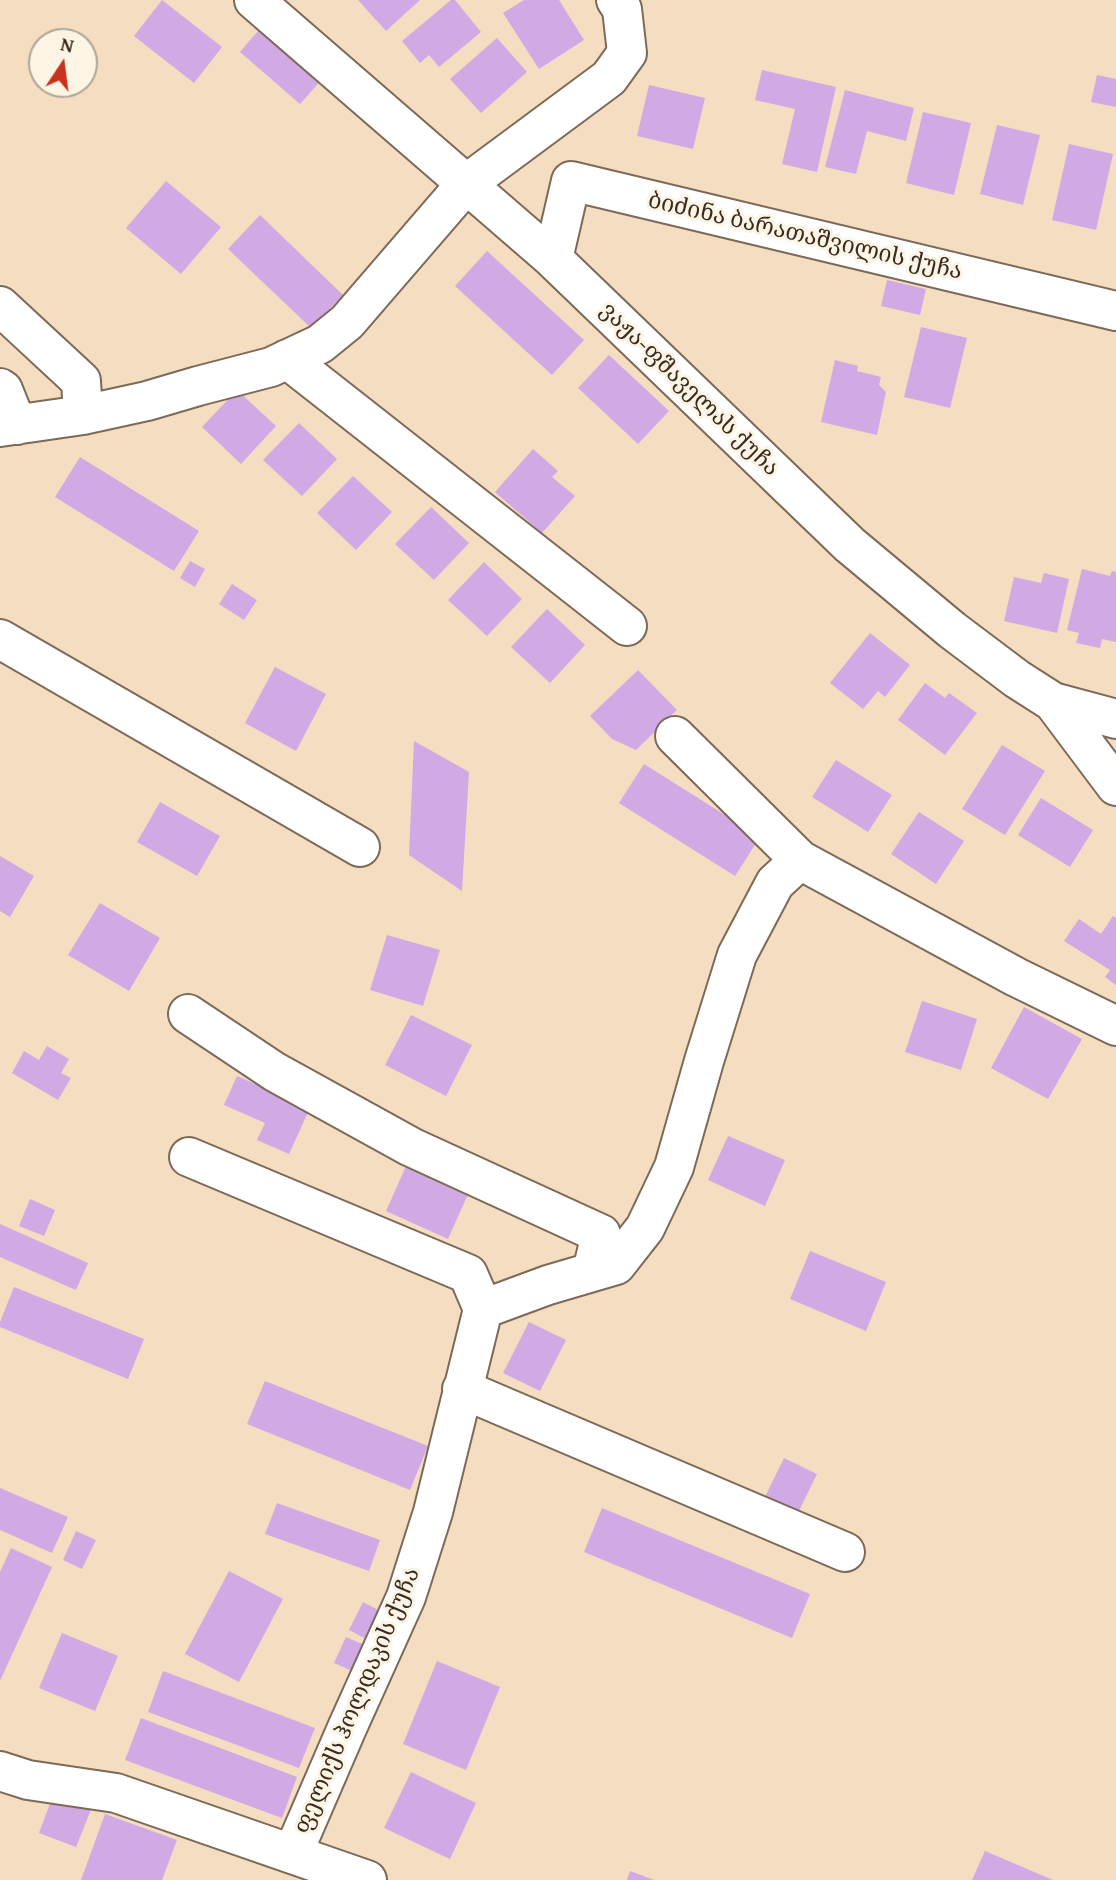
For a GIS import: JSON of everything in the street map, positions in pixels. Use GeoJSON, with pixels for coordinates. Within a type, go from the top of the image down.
{"type":"FeatureCollection","features":[{"type":"Feature","properties":{"kind":"street","name":"ვაჟა-ფშაველას ქუჩა"},"geometry":{"type":"LineString","coordinates":[[254,0],[553,259],[850,545],[952,630],[1017,679],[1053,702],[1116,786]]}},
{"type":"Feature","properties":{"kind":"street"},"geometry":{"type":"LineString","coordinates":[[0,388],[3,390],[8,426],[83,415],[147,401],[271,367],[320,344],[347,322],[466,184],[610,78],[627,53],[622,9],[616,0]]}},
{"type":"Feature","properties":{"kind":"street"},"geometry":{"type":"LineString","coordinates":[[533,134],[571,181],[553,259]]}},
{"type":"Feature","properties":{"kind":"street","name":"ბიძინა ბარათაშვილის ქუჩა"},"geometry":{"type":"LineString","coordinates":[[571,181],[1116,311]]}},
{"type":"Feature","properties":{"kind":"street"},"geometry":{"type":"LineString","coordinates":[[0,306],[81,381],[83,415]]}},
{"type":"Feature","properties":{"kind":"street"},"geometry":{"type":"LineString","coordinates":[[287,359],[627,625]]}},
{"type":"Feature","properties":{"kind":"street"},"geometry":{"type":"LineString","coordinates":[[0,639],[360,847]]}},
{"type":"Feature","properties":{"kind":"street"},"geometry":{"type":"LineString","coordinates":[[1053,702],[1116,719]]}},
{"type":"Feature","properties":{"kind":"street"},"geometry":{"type":"LineString","coordinates":[[675,736],[800,860],[1016,977],[1116,1026]]}},
{"type":"Feature","properties":{"kind":"street"},"geometry":{"type":"LineString","coordinates":[[189,1157],[468,1274],[482,1309],[616,1265],[646,1228],[674,1167],[737,955],[775,883],[800,860]]}},
{"type":"Feature","properties":{"kind":"street"},"geometry":{"type":"LineString","coordinates":[[188,1014],[275,1072],[411,1147],[601,1234],[592,1272]]}},
{"type":"Feature","properties":{"kind":"street","name":"ფელიქს ჰოლდაკის ქუჩა"},"geometry":{"type":"LineString","coordinates":[[293,1853],[406,1597],[433,1512],[482,1309]]}},
{"type":"Feature","properties":{"kind":"street"},"geometry":{"type":"LineString","coordinates":[[462,1389],[845,1552]]}},
{"type":"Feature","properties":{"kind":"street"},"geometry":{"type":"LineString","coordinates":[[0,1771],[28,1780],[116,1793],[367,1880]]}},
{"type":"Feature","properties":{"kind":"building"},"geometry":{"type":"Polygon","coordinates":[[[162,0],[222,47],[194,83],[134,36],[162,0]]]}},
{"type":"Feature","properties":{"kind":"building"},"geometry":{"type":"Polygon","coordinates":[[[358,0],[420,0],[386,31],[358,0]]]}},
{"type":"Feature","properties":{"kind":"building"},"geometry":{"type":"Polygon","coordinates":[[[451,0],[455,0],[481,32],[439,67],[429,55],[420,63],[402,41],[451,0]]]}},
{"type":"Feature","properties":{"kind":"building"},"geometry":{"type":"Polygon","coordinates":[[[524,0],[559,0],[584,40],[539,69],[503,13],[524,0]]]}},
{"type":"Feature","properties":{"kind":"building"},"geometry":{"type":"Polygon","coordinates":[[[264,24],[325,76],[300,104],[240,52],[264,24]]]}},
{"type":"Feature","properties":{"kind":"building"},"geometry":{"type":"Polygon","coordinates":[[[497,38],[527,72],[481,113],[450,79],[497,38]]]}},
{"type":"Feature","properties":{"kind":"building"},"geometry":{"type":"Polygon","coordinates":[[[762,70],[836,87],[817,172],[782,164],[795,109],[755,100],[762,70]]]}},
{"type":"Feature","properties":{"kind":"building"},"geometry":{"type":"Polygon","coordinates":[[[1097,75],[1116,79],[1116,107],[1091,102],[1097,75]]]}},
{"type":"Feature","properties":{"kind":"building"},"geometry":{"type":"Polygon","coordinates":[[[649,85],[705,98],[693,149],[637,136],[649,85]]]}},
{"type":"Feature","properties":{"kind":"building"},"geometry":{"type":"Polygon","coordinates":[[[845,90],[914,108],[906,141],[867,131],[856,174],[825,167],[845,90]]]}},
{"type":"Feature","properties":{"kind":"building"},"geometry":{"type":"Polygon","coordinates":[[[923,112],[971,123],[954,195],[906,183],[923,112]]]}},
{"type":"Feature","properties":{"kind":"building"},"geometry":{"type":"Polygon","coordinates":[[[997,125],[1040,135],[1023,205],[980,194],[997,125]]]}},
{"type":"Feature","properties":{"kind":"building"},"geometry":{"type":"Polygon","coordinates":[[[1069,144],[1113,154],[1096,230],[1052,220],[1069,144]]]}},
{"type":"Feature","properties":{"kind":"building"},"geometry":{"type":"Polygon","coordinates":[[[166,181],[221,227],[181,274],[126,228],[166,181]]]}},
{"type":"Feature","properties":{"kind":"building"},"geometry":{"type":"Polygon","coordinates":[[[260,215],[343,295],[311,328],[228,249],[260,215]]]}},
{"type":"Feature","properties":{"kind":"building"},"geometry":{"type":"Polygon","coordinates":[[[487,251],[584,340],[552,375],[455,286],[487,251]]]}},
{"type":"Feature","properties":{"kind":"building"},"geometry":{"type":"Polygon","coordinates":[[[887,280],[926,289],[920,315],[881,306],[887,280]]]}},
{"type":"Feature","properties":{"kind":"building"},"geometry":{"type":"Polygon","coordinates":[[[921,327],[967,338],[950,408],[904,397],[921,327]]]}},
{"type":"Feature","properties":{"kind":"building"},"geometry":{"type":"Polygon","coordinates":[[[609,355],[669,411],[638,444],[578,388],[609,355]]]}},
{"type":"Feature","properties":{"kind":"building"},"geometry":{"type":"Polygon","coordinates":[[[835,360],[858,366],[857,371],[881,377],[879,385],[886,392],[877,435],[821,422],[835,360]]]}},
{"type":"Feature","properties":{"kind":"building"},"geometry":{"type":"Polygon","coordinates":[[[237,390],[276,426],[241,464],[202,427],[237,390]]]}},
{"type":"Feature","properties":{"kind":"building"},"geometry":{"type":"Polygon","coordinates":[[[299,423],[337,459],[302,496],[263,460],[299,423]]]}},
{"type":"Feature","properties":{"kind":"building"},"geometry":{"type":"Polygon","coordinates":[[[533,449],[558,471],[552,477],[575,496],[542,533],[495,492],[533,449]]]}},
{"type":"Feature","properties":{"kind":"building"},"geometry":{"type":"Polygon","coordinates":[[[80,457],[199,531],[174,571],[55,497],[80,457]]]}},
{"type":"Feature","properties":{"kind":"building"},"geometry":{"type":"Polygon","coordinates":[[[353,476],[392,512],[356,550],[317,513],[353,476]]]}},
{"type":"Feature","properties":{"kind":"building"},"geometry":{"type":"Polygon","coordinates":[[[431,507],[469,543],[434,580],[395,544],[431,507]]]}},
{"type":"Feature","properties":{"kind":"building"},"geometry":{"type":"Polygon","coordinates":[[[190,561],[205,569],[195,587],[180,578],[190,561]]]}},
{"type":"Feature","properties":{"kind":"building"},"geometry":{"type":"Polygon","coordinates":[[[484,562],[522,599],[487,636],[448,600],[484,562]]]}},
{"type":"Feature","properties":{"kind":"building"},"geometry":{"type":"Polygon","coordinates":[[[1082,569],[1110,576],[1112,571],[1116,572],[1116,642],[1102,639],[1100,648],[1076,643],[1079,633],[1067,630],[1082,569]]]}},
{"type":"Feature","properties":{"kind":"building"},"geometry":{"type":"Polygon","coordinates":[[[1044,573],[1069,579],[1057,633],[1004,621],[1014,577],[1041,583],[1044,573]]]}},
{"type":"Feature","properties":{"kind":"building"},"geometry":{"type":"Polygon","coordinates":[[[232,584],[257,600],[244,620],[219,604],[232,584]]]}},
{"type":"Feature","properties":{"kind":"building"},"geometry":{"type":"Polygon","coordinates":[[[547,609],[585,645],[550,683],[511,647],[547,609]]]}},
{"type":"Feature","properties":{"kind":"building"},"geometry":{"type":"Polygon","coordinates":[[[870,633],[910,665],[885,697],[878,691],[863,709],[830,683],[870,633]]]}},
{"type":"Feature","properties":{"kind":"building"},"geometry":{"type":"Polygon","coordinates":[[[275,667],[326,694],[296,751],[245,723],[275,667]]]}},
{"type":"Feature","properties":{"kind":"building"},"geometry":{"type":"Polygon","coordinates":[[[638,670],[677,710],[636,750],[612,739],[590,716],[638,670]]]}},
{"type":"Feature","properties":{"kind":"building"},"geometry":{"type":"Polygon","coordinates":[[[925,683],[945,698],[949,693],[977,713],[945,755],[898,720],[925,683]]]}},
{"type":"Feature","properties":{"kind":"building"},"geometry":{"type":"Polygon","coordinates":[[[414,741],[469,772],[462,891],[409,855],[414,741]]]}},
{"type":"Feature","properties":{"kind":"building"},"geometry":{"type":"Polygon","coordinates":[[[1002,745],[1045,771],[1005,835],[962,809],[1002,745]]]}},
{"type":"Feature","properties":{"kind":"building"},"geometry":{"type":"Polygon","coordinates":[[[836,760],[892,795],[868,832],[812,797],[836,760]]]}},
{"type":"Feature","properties":{"kind":"building"},"geometry":{"type":"Polygon","coordinates":[[[644,764],[760,837],[735,876],[619,803],[644,764]]]}},
{"type":"Feature","properties":{"kind":"building"},"geometry":{"type":"Polygon","coordinates":[[[1041,798],[1093,830],[1070,867],[1018,835],[1041,798]]]}},
{"type":"Feature","properties":{"kind":"building"},"geometry":{"type":"Polygon","coordinates":[[[160,802],[220,836],[197,876],[137,842],[160,802]]]}},
{"type":"Feature","properties":{"kind":"building"},"geometry":{"type":"Polygon","coordinates":[[[919,812],[964,841],[936,884],[891,854],[919,812]]]}},
{"type":"Feature","properties":{"kind":"building"},"geometry":{"type":"Polygon","coordinates":[[[0,856],[34,876],[10,917],[0,911],[0,856]]]}},
{"type":"Feature","properties":{"kind":"building"},"geometry":{"type":"Polygon","coordinates":[[[100,903],[160,938],[129,991],[68,955],[100,903]]]}},
{"type":"Feature","properties":{"kind":"building"},"geometry":{"type":"Polygon","coordinates":[[[1113,916],[1116,918],[1116,985],[1105,977],[1110,970],[1064,941],[1079,919],[1101,934],[1113,916]]]}},
{"type":"Feature","properties":{"kind":"building"},"geometry":{"type":"Polygon","coordinates":[[[387,935],[440,950],[423,1006],[370,990],[387,935]]]}},
{"type":"Feature","properties":{"kind":"building"},"geometry":{"type":"Polygon","coordinates":[[[922,1001],[977,1019],[961,1070],[905,1052],[922,1001]]]}},
{"type":"Feature","properties":{"kind":"building"},"geometry":{"type":"Polygon","coordinates":[[[1024,1007],[1082,1039],[1048,1099],[991,1068],[1024,1007]]]}},
{"type":"Feature","properties":{"kind":"building"},"geometry":{"type":"Polygon","coordinates":[[[411,1015],[472,1045],[446,1096],[385,1065],[411,1015]]]}},
{"type":"Feature","properties":{"kind":"building"},"geometry":{"type":"Polygon","coordinates":[[[47,1046],[69,1059],[61,1073],[71,1078],[58,1100],[12,1073],[24,1051],[39,1060],[47,1046]]]}},
{"type":"Feature","properties":{"kind":"building"},"geometry":{"type":"Polygon","coordinates":[[[237,1076],[310,1108],[289,1154],[257,1140],[265,1123],[224,1105],[237,1076]]]}},
{"type":"Feature","properties":{"kind":"building"},"geometry":{"type":"Polygon","coordinates":[[[728,1136],[785,1160],[765,1206],[708,1180],[728,1136]]]}},
{"type":"Feature","properties":{"kind":"building"},"geometry":{"type":"Polygon","coordinates":[[[407,1164],[469,1192],[448,1239],[386,1211],[407,1164]]]}},
{"type":"Feature","properties":{"kind":"building"},"geometry":{"type":"Polygon","coordinates":[[[30,1199],[55,1210],[44,1236],[19,1226],[30,1199]]]}},
{"type":"Feature","properties":{"kind":"building"},"geometry":{"type":"Polygon","coordinates":[[[0,1224],[88,1263],[76,1290],[0,1257],[0,1224]]]}},
{"type":"Feature","properties":{"kind":"building"},"geometry":{"type":"Polygon","coordinates":[[[810,1251],[886,1282],[866,1331],[790,1299],[810,1251]]]}},
{"type":"Feature","properties":{"kind":"building"},"geometry":{"type":"Polygon","coordinates":[[[14,1287],[144,1339],[128,1379],[0,1327],[14,1287]]]}},
{"type":"Feature","properties":{"kind":"building"},"geometry":{"type":"Polygon","coordinates":[[[529,1322],[566,1340],[540,1391],[503,1373],[529,1322]]]}},
{"type":"Feature","properties":{"kind":"building"},"geometry":{"type":"Polygon","coordinates":[[[265,1381],[428,1446],[410,1490],[247,1424],[265,1381]]]}},
{"type":"Feature","properties":{"kind":"building"},"geometry":{"type":"Polygon","coordinates":[[[784,1458],[817,1474],[795,1519],[762,1503],[784,1458]]]}},
{"type":"Feature","properties":{"kind":"building"},"geometry":{"type":"Polygon","coordinates":[[[0,1488],[68,1517],[52,1553],[0,1530],[0,1488]]]}},
{"type":"Feature","properties":{"kind":"building"},"geometry":{"type":"Polygon","coordinates":[[[277,1503],[380,1540],[369,1571],[265,1534],[277,1503]]]}},
{"type":"Feature","properties":{"kind":"building"},"geometry":{"type":"Polygon","coordinates":[[[602,1508],[810,1594],[792,1638],[584,1552],[602,1508]]]}},
{"type":"Feature","properties":{"kind":"building"},"geometry":{"type":"Polygon","coordinates":[[[76,1531],[96,1540],[82,1569],[63,1560],[76,1531]]]}},
{"type":"Feature","properties":{"kind":"building"},"geometry":{"type":"Polygon","coordinates":[[[11,1548],[52,1567],[0,1681],[0,1572],[11,1548]]]}},
{"type":"Feature","properties":{"kind":"building"},"geometry":{"type":"Polygon","coordinates":[[[229,1571],[283,1599],[239,1682],[185,1654],[229,1571]]]}},
{"type":"Feature","properties":{"kind":"building"},"geometry":{"type":"Polygon","coordinates":[[[363,1602],[384,1613],[370,1641],[349,1630],[363,1602]]]}},
{"type":"Feature","properties":{"kind":"building"},"geometry":{"type":"Polygon","coordinates":[[[62,1633],[118,1656],[95,1711],[39,1688],[62,1633]]]}},
{"type":"Feature","properties":{"kind":"building"},"geometry":{"type":"Polygon","coordinates":[[[346,1637],[369,1647],[357,1673],[334,1663],[346,1637]]]}},
{"type":"Feature","properties":{"kind":"building"},"geometry":{"type":"Polygon","coordinates":[[[437,1661],[500,1687],[466,1770],[403,1744],[437,1661]]]}},
{"type":"Feature","properties":{"kind":"building"},"geometry":{"type":"Polygon","coordinates":[[[163,1671],[315,1728],[299,1768],[148,1712],[163,1671]]]}},
{"type":"Feature","properties":{"kind":"building"},"geometry":{"type":"Polygon","coordinates":[[[141,1718],[297,1777],[282,1818],[125,1760],[141,1718]]]}},
{"type":"Feature","properties":{"kind":"building"},"geometry":{"type":"Polygon","coordinates":[[[411,1772],[476,1803],[450,1859],[384,1828],[411,1772]]]}},
{"type":"Feature","properties":{"kind":"building"},"geometry":{"type":"Polygon","coordinates":[[[54,1793],[92,1807],[76,1847],[39,1833],[54,1793]]]}},
{"type":"Feature","properties":{"kind":"building"},"geometry":{"type":"Polygon","coordinates":[[[105,1814],[177,1840],[162,1880],[81,1880],[105,1814]]]}},
{"type":"Feature","properties":{"kind":"building"},"geometry":{"type":"Polygon","coordinates":[[[985,1851],[1053,1880],[972,1880],[985,1851]]]}},
{"type":"Feature","properties":{"kind":"building"},"geometry":{"type":"Polygon","coordinates":[[[630,1871],[654,1880],[627,1880],[630,1871]]]}}]}
